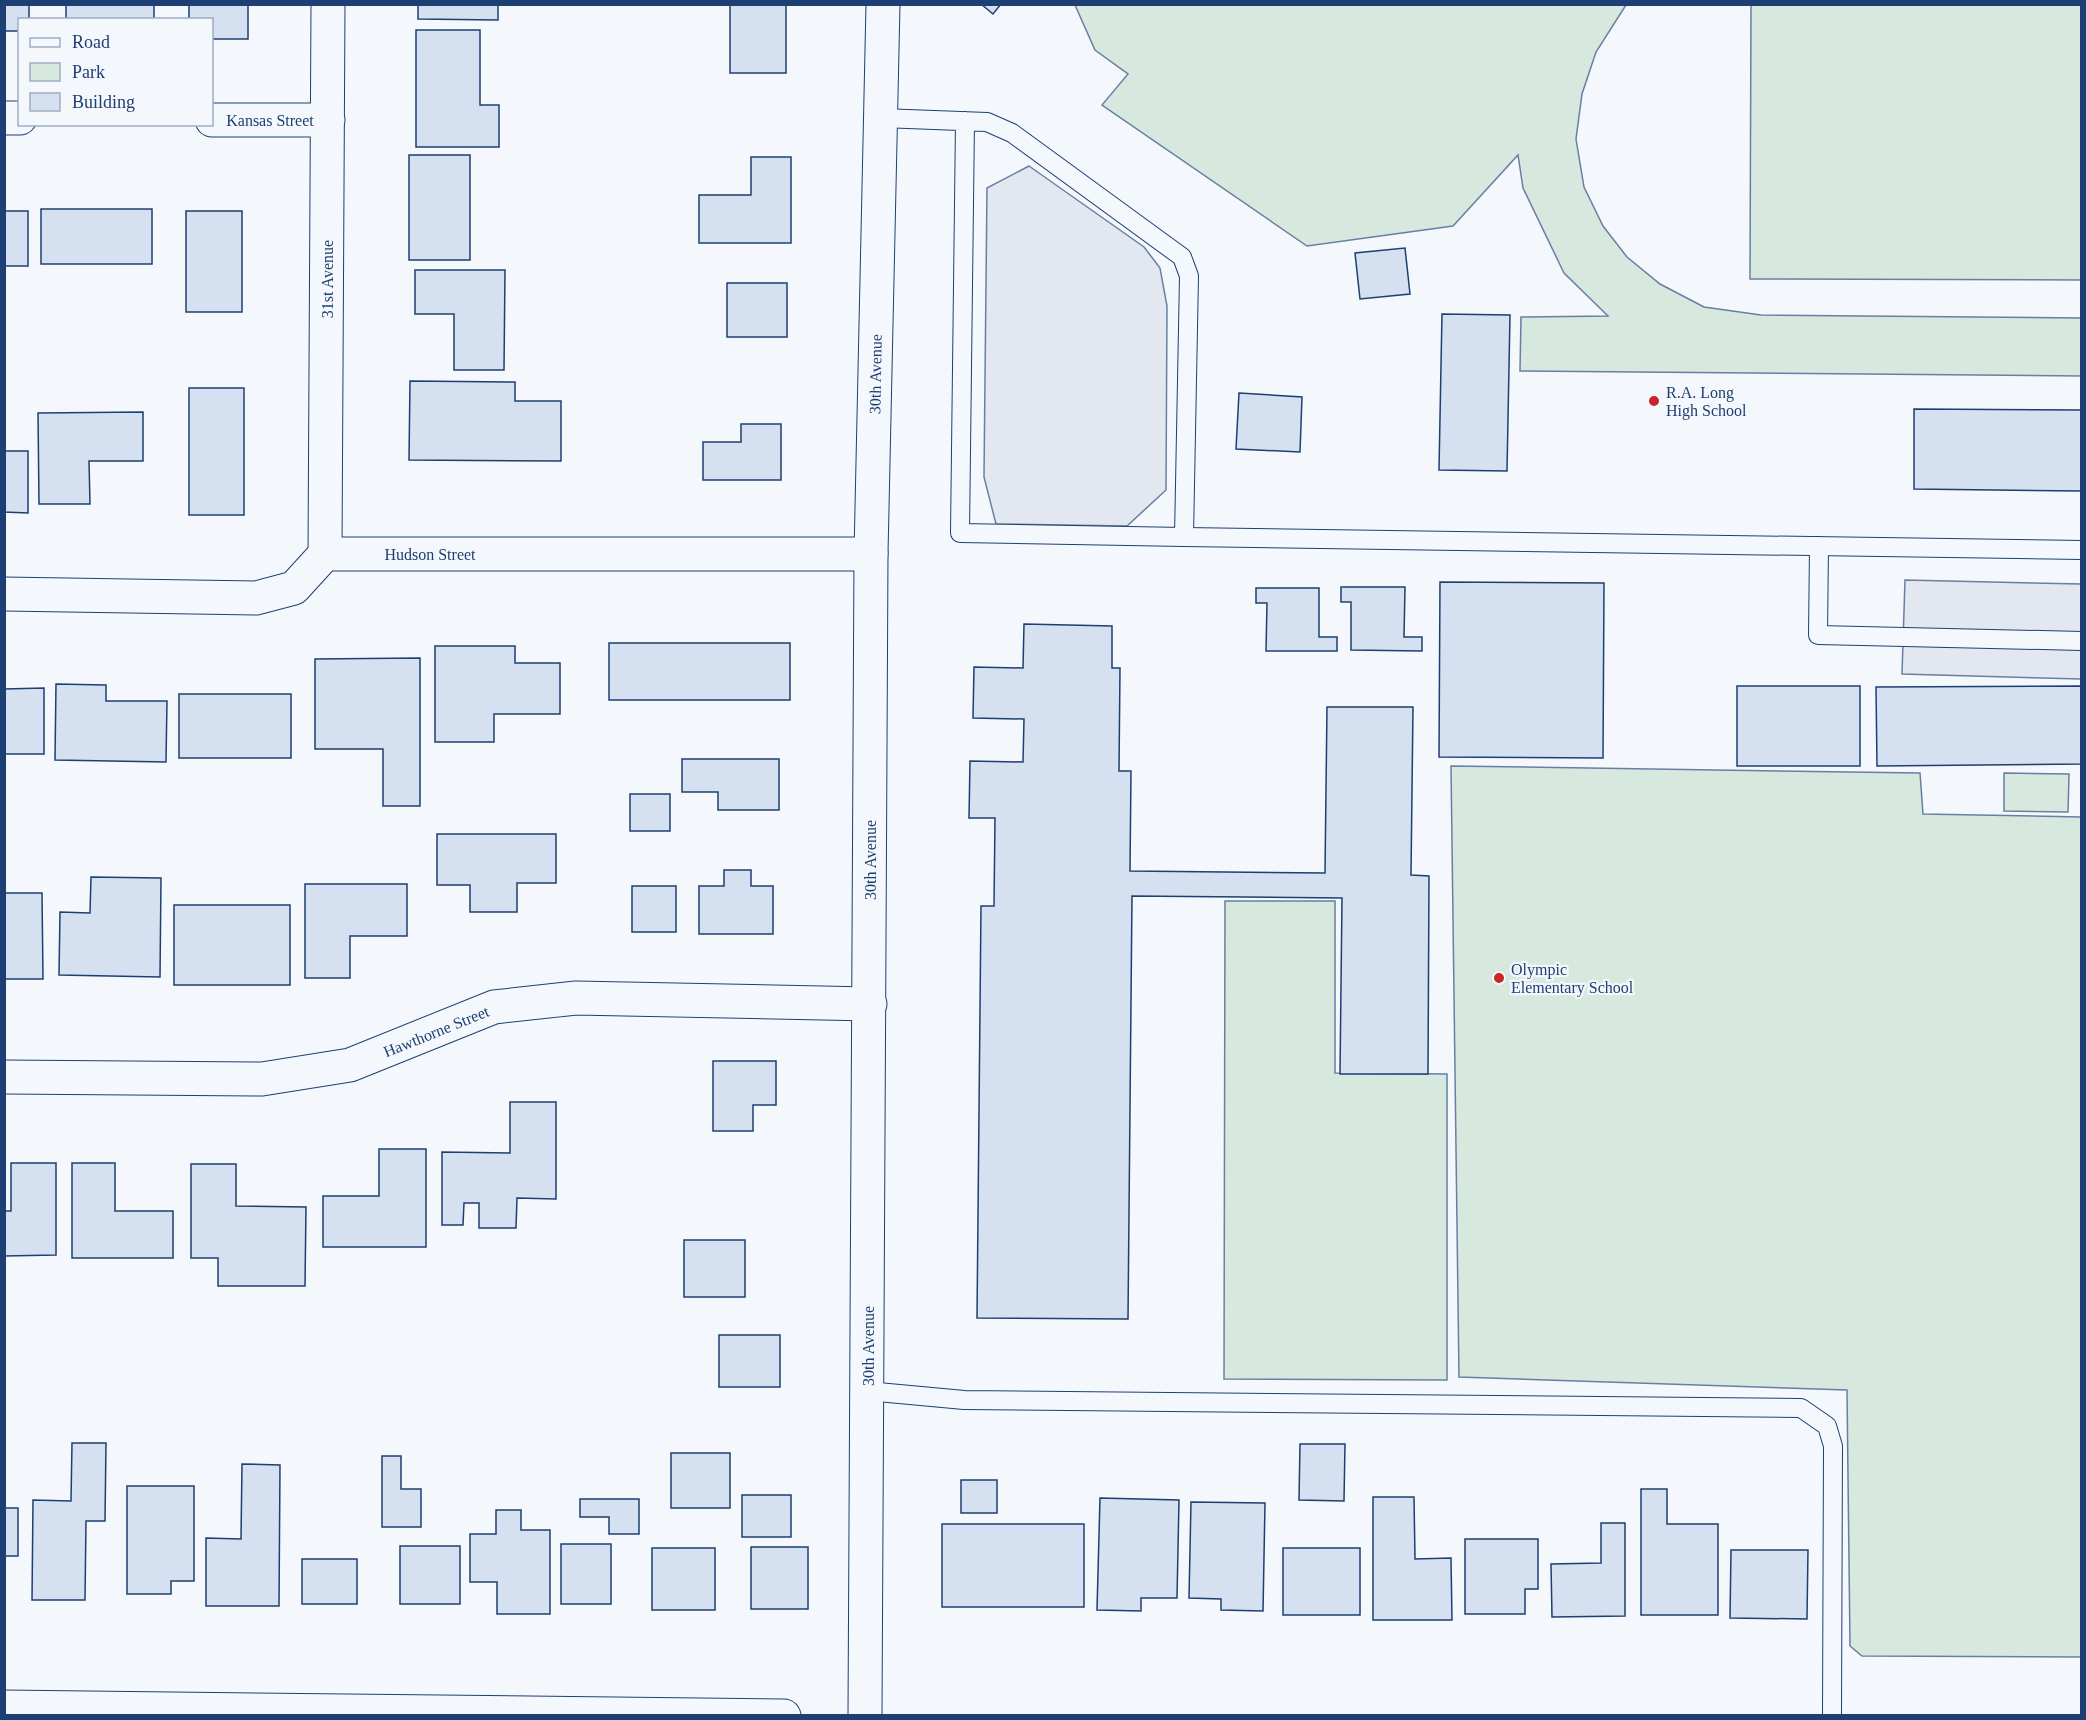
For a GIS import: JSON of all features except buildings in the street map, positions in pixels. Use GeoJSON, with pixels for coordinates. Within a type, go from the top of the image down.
{"type":"FeatureCollection","features":[{"type":"Feature","properties":{"kind":"street","name":"31st Avenue"},"geometry":{"type":"LineString","coordinates":[[325,554],[328,4]]}},
{"type":"Feature","properties":{"kind":"street","name":"30th Avenue"},"geometry":{"type":"LineString","coordinates":[[865,1716],[871,554],[883,4]]}},
{"type":"Feature","properties":{"kind":"street","name":"Kansas Street"},"geometry":{"type":"LineString","coordinates":[[213,120],[328,120]]}},
{"type":"Feature","properties":{"kind":"street","name":"Hudson Street"},"geometry":{"type":"LineString","coordinates":[[325,554],[871,554]]}},
{"type":"Feature","properties":{"kind":"street"},"geometry":{"type":"LineString","coordinates":[[4,594],[256,598],[294,588],[325,554]]}},
{"type":"Feature","properties":{"kind":"street","name":"Hawthorne Street"},"geometry":{"type":"LineString","coordinates":[[4,1077],[262,1079],[350,1065],[494,1007],[576,998],[870,1004]]}},
{"type":"Feature","properties":{"kind":"street"},"geometry":{"type":"LineString","coordinates":[[4,1707],[784,1716]]}},
{"type":"Feature","properties":{"kind":"lane"},"geometry":{"type":"LineString","coordinates":[[881,118],[987,122],[1012,133],[1182,256],[1189,276],[1184,537]]}},
{"type":"Feature","properties":{"kind":"lane"},"geometry":{"type":"LineString","coordinates":[[965,121],[960,533],[2082,550]]}},
{"type":"Feature","properties":{"kind":"lane"},"geometry":{"type":"LineString","coordinates":[[1819,546],[1818,635],[2082,641]]}},
{"type":"Feature","properties":{"kind":"lane"},"geometry":{"type":"LineString","coordinates":[[867,1391],[964,1400],[1801,1408],[1827,1426],[1833,1446],[1832,1716]]}},
{"type":"Feature","properties":{"kind":"green space"},"geometry":{"type":"Polygon","coordinates":[[[1075,5],[1626,5],[1596,52],[1582,94],[1576,139],[1584,187],[1603,226],[1627,257],[1660,284],[1704,307],[1761,315],[2081,318],[2081,376],[1520,371],[1521,317],[1608,316],[1564,273],[1523,188],[1518,155],[1453,226],[1307,246],[1102,105],[1128,74],[1095,50],[1075,5]]]}},
{"type":"Feature","properties":{"kind":"green space"},"geometry":{"type":"Polygon","coordinates":[[[1751,5],[2081,5],[2081,280],[1750,279],[1751,5]]]}},
{"type":"Feature","properties":{"kind":"green space"},"geometry":{"type":"Polygon","coordinates":[[[1451,766],[1920,773],[1923,814],[2081,817],[2081,1657],[1862,1656],[1850,1646],[1847,1390],[1459,1377],[1451,766]]]}},
{"type":"Feature","properties":{"kind":"green space"},"geometry":{"type":"Polygon","coordinates":[[[2004,773],[2069,774],[2068,812],[2004,811],[2004,773]]]}},
{"type":"Feature","properties":{"kind":"green space"},"geometry":{"type":"Polygon","coordinates":[[[1225,901],[1335,901],[1335,1073],[1447,1074],[1447,1380],[1224,1379],[1225,901]]]}},
{"type":"Feature","properties":{"kind":"shaded area"},"geometry":{"type":"Polygon","coordinates":[[[1029,166],[1144,247],[1160,268],[1167,306],[1166,490],[1127,526],[996,524],[984,477],[987,188],[1029,166]]]}},
{"type":"Feature","properties":{"kind":"shaded area"},"geometry":{"type":"Polygon","coordinates":[[[1905,580],[2081,584],[2081,679],[1902,674],[1905,580]]]}},
{"type":"Feature","properties":{"kind":"place","name":"R.A. Long High School"},"geometry":{"type":"Point","coordinates":[1654,401]}},
{"type":"Feature","properties":{"kind":"place","name":"Olympic Elementary School"},"geometry":{"type":"Point","coordinates":[1499,978]}}]}
